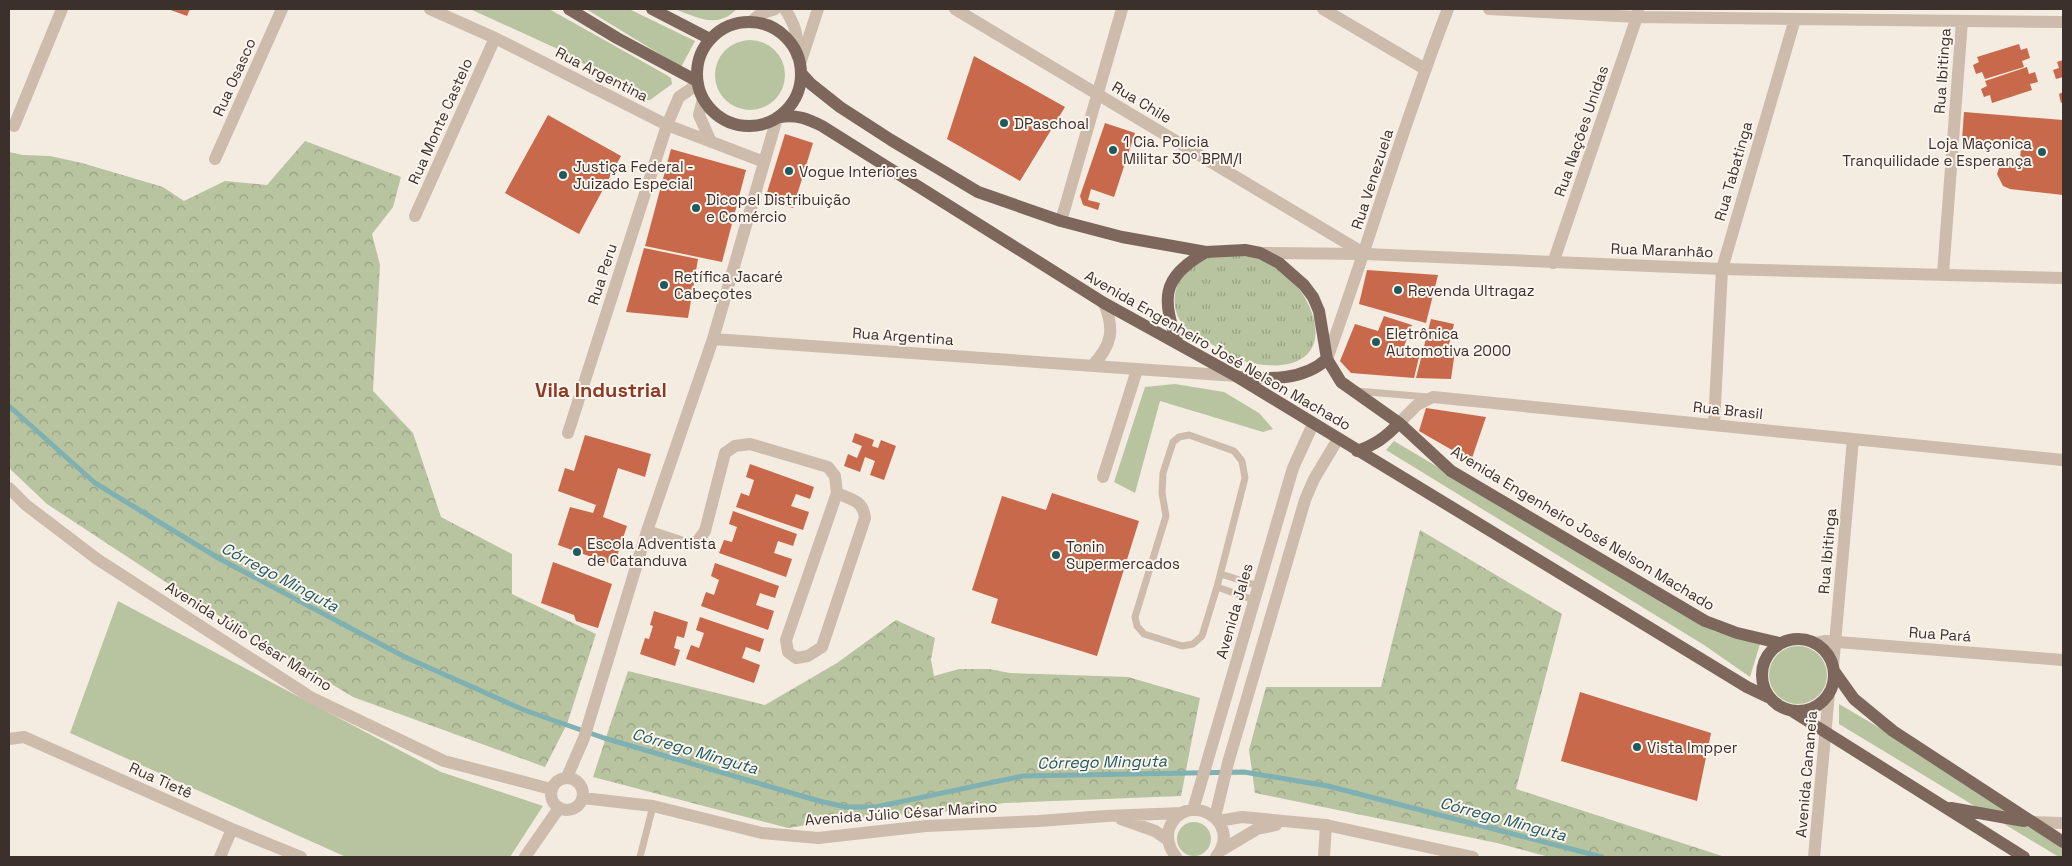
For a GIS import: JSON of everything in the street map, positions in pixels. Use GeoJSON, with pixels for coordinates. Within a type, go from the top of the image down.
{"type":"FeatureCollection","features":[{"type":"Feature","properties":{"kind":"main road"},"geometry":{"type":"LineString","coordinates":[[570,9],[617,38],[698,83]]}},
{"type":"Feature","properties":{"kind":"main road"},"geometry":{"type":"LineString","coordinates":[[652,9],[710,39]]}},
{"type":"Feature","properties":{"kind":"main road"},"geometry":{"type":"LineString","coordinates":[[751,22],[772,27],[783,34],[791,44],[799,64],[797,95],[779,118],[754,126],[736,125],[719,118],[703,99],[698,83],[698,64],[703,50],[710,39],[721,30],[733,24],[751,22]]}},
{"type":"Feature","properties":{"kind":"main road","name":"Avenida Engenheiro José Nelson Machado"},"geometry":{"type":"LineString","coordinates":[[799,64],[811,84],[840,107],[978,192],[1061,221],[1122,237],[1206,252],[1246,250],[1260,253],[1279,263],[1294,275],[1313,297],[1319,312],[1327,359],[1341,382],[1399,422],[1451,471],[1705,621],[1737,634],[1779,643]]}},
{"type":"Feature","properties":{"kind":"main road","name":"Avenida Engenheiro José Nelson Machado"},"geometry":{"type":"LineString","coordinates":[[779,118],[792,115],[808,119],[822,126],[1104,303],[1236,376],[1740,683],[1768,697]]}},
{"type":"Feature","properties":{"kind":"main road"},"geometry":{"type":"LineString","coordinates":[[1178,344],[1167,310],[1170,286],[1180,270],[1206,252]]}},
{"type":"Feature","properties":{"kind":"main road"},"geometry":{"type":"LineString","coordinates":[[1236,376],[1264,379],[1296,376],[1319,367],[1327,359]]}},
{"type":"Feature","properties":{"kind":"main road"},"geometry":{"type":"LineString","coordinates":[[1357,451],[1372,446],[1383,439],[1399,422]]}},
{"type":"Feature","properties":{"kind":"main road"},"geometry":{"type":"LineString","coordinates":[[2024,857],[1768,697],[1761,677],[1765,658],[1779,643],[1797,638],[1815,643],[1823,649],[1854,699],[1877,720],[2063,842]]}},
{"type":"Feature","properties":{"kind":"main road"},"geometry":{"type":"LineString","coordinates":[[1792,711],[1803,711],[1813,708],[1822,702],[1829,693],[1834,679],[1834,669]]}},
{"type":"Feature","properties":{"kind":"main road"},"geometry":{"type":"LineString","coordinates":[[1943,807],[2030,822]]}},
{"type":"Feature","properties":{"kind":"street"},"geometry":{"type":"LineString","coordinates":[[14,126],[62,9]]}},
{"type":"Feature","properties":{"kind":"street","name":"Rua Osasco"},"geometry":{"type":"LineString","coordinates":[[216,159],[282,9]]}},
{"type":"Feature","properties":{"kind":"street","name":"Rua Argentina"},"geometry":{"type":"LineString","coordinates":[[430,9],[495,38],[667,125],[764,162]]}},
{"type":"Feature","properties":{"kind":"street"},"geometry":{"type":"LineString","coordinates":[[751,22],[760,14],[775,9]]}},
{"type":"Feature","properties":{"kind":"street"},"geometry":{"type":"LineString","coordinates":[[785,9],[797,33],[799,64]]}},
{"type":"Feature","properties":{"kind":"street"},"geometry":{"type":"LineString","coordinates":[[799,64],[818,9]]}},
{"type":"Feature","properties":{"kind":"street","name":"Rua Chile"},"geometry":{"type":"LineString","coordinates":[[955,9],[1365,254]]}},
{"type":"Feature","properties":{"kind":"street"},"geometry":{"type":"LineString","coordinates":[[1061,221],[1122,9]]}},
{"type":"Feature","properties":{"kind":"street"},"geometry":{"type":"LineString","coordinates":[[1323,9],[1425,69]]}},
{"type":"Feature","properties":{"kind":"street","name":"Rua Venezuela"},"geometry":{"type":"LineString","coordinates":[[1327,359],[1365,254],[1425,69],[1448,9]]}},
{"type":"Feature","properties":{"kind":"street"},"geometry":{"type":"LineString","coordinates":[[1489,9],[1699,13],[1795,19],[1898,14],[1962,21],[2063,22]]}},
{"type":"Feature","properties":{"kind":"street","name":"Rua Nações Unidas"},"geometry":{"type":"LineString","coordinates":[[1553,263],[1637,13]]}},
{"type":"Feature","properties":{"kind":"street","name":"Rua Tabatinga"},"geometry":{"type":"LineString","coordinates":[[1714,425],[1722,269],[1795,19]]}},
{"type":"Feature","properties":{"kind":"street","name":"Rua Ibitinga"},"geometry":{"type":"LineString","coordinates":[[1943,274],[1962,21]]}},
{"type":"Feature","properties":{"kind":"street","name":"Rua Monte Castelo"},"geometry":{"type":"LineString","coordinates":[[415,216],[495,38]]}},
{"type":"Feature","properties":{"kind":"street","name":"Rua Peru"},"geometry":{"type":"LineString","coordinates":[[568,433],[667,125],[679,97],[698,83]]}},
{"type":"Feature","properties":{"kind":"street"},"geometry":{"type":"LineString","coordinates":[[703,99],[699,116],[711,142]]}},
{"type":"Feature","properties":{"kind":"street"},"geometry":{"type":"LineString","coordinates":[[567,778],[584,738],[647,531],[713,339],[764,162],[779,118]]}},
{"type":"Feature","properties":{"kind":"street","name":"Rua Maranhão"},"geometry":{"type":"LineString","coordinates":[[1260,253],[1365,254],[1722,269],[2063,278]]}},
{"type":"Feature","properties":{"kind":"street"},"geometry":{"type":"LineString","coordinates":[[1092,366],[1104,353],[1110,337],[1110,319],[1104,303]]}},
{"type":"Feature","properties":{"kind":"street","name":"Rua Argentina"},"geometry":{"type":"LineString","coordinates":[[713,339],[1236,376]]}},
{"type":"Feature","properties":{"kind":"street"},"geometry":{"type":"LineString","coordinates":[[1103,477],[1137,370]]}},
{"type":"Feature","properties":{"kind":"street"},"geometry":{"type":"LineString","coordinates":[[1399,422],[1417,405],[1433,397]]}},
{"type":"Feature","properties":{"kind":"street","name":"Rua Brasil"},"geometry":{"type":"LineString","coordinates":[[1433,397],[2063,460]]}},
{"type":"Feature","properties":{"kind":"street","name":"Avenida Jales"},"geometry":{"type":"LineString","coordinates":[[1171,851],[1171,824],[1187,811],[1202,777],[1294,468],[1313,424]]}},
{"type":"Feature","properties":{"kind":"street"},"geometry":{"type":"LineString","coordinates":[[1218,854],[1224,839],[1221,826],[1216,819],[1228,763],[1305,500],[1314,479],[1338,439]]}},
{"type":"Feature","properties":{"kind":"street","name":"Rua Ibitinga"},"geometry":{"type":"LineString","coordinates":[[1834,669],[1853,439]]}},
{"type":"Feature","properties":{"kind":"street"},"geometry":{"type":"LineString","coordinates":[[647,531],[686,544],[697,542],[705,531],[725,454],[735,446],[750,444],[828,467],[834,476],[837,493],[786,640],[788,652],[796,658],[808,656],[822,646],[866,518],[864,508],[859,503],[837,493]]}},
{"type":"Feature","properties":{"kind":"street","name":"Avenida Júlio César Marino"},"geometry":{"type":"LineString","coordinates":[[9,488],[26,505],[97,559],[312,698],[444,761],[551,789]]}},
{"type":"Feature","properties":{"kind":"street","name":"Rua Pará"},"geometry":{"type":"LineString","coordinates":[[1815,643],[1836,642],[2063,660]]}},
{"type":"Feature","properties":{"kind":"street","name":"Avenida Cananeia"},"geometry":{"type":"LineString","coordinates":[[1814,857],[1829,693]]}},
{"type":"Feature","properties":{"kind":"street","name":"Rua Tietê"},"geometry":{"type":"LineString","coordinates":[[9,739],[24,737],[232,829],[301,857]]}},
{"type":"Feature","properties":{"kind":"street"},"geometry":{"type":"LineString","coordinates":[[560,778],[567,778],[575,779],[583,791],[579,805],[566,811],[553,804],[550,797],[554,783],[560,778]]}},
{"type":"Feature","properties":{"kind":"street","name":"Avenida Júlio César Marino"},"geometry":{"type":"LineString","coordinates":[[582,798],[654,806],[762,833],[818,838],[926,826],[1039,822],[1201,810],[1216,819]]}},
{"type":"Feature","properties":{"kind":"street"},"geometry":{"type":"LineString","coordinates":[[525,857],[559,808]]}},
{"type":"Feature","properties":{"kind":"street","name":"Avenida Júlio César Marino"},"geometry":{"type":"LineString","coordinates":[[1106,816],[1134,822],[1155,830],[1171,851]]}},
{"type":"Feature","properties":{"kind":"street"},"geometry":{"type":"LineString","coordinates":[[1216,819],[1242,817],[1326,826],[1473,857]]}},
{"type":"Feature","properties":{"kind":"street"},"geometry":{"type":"LineString","coordinates":[[1218,854],[1257,829],[1292,822]]}},
{"type":"Feature","properties":{"kind":"street"},"geometry":{"type":"LineString","coordinates":[[2030,822],[2063,823]]}},
{"type":"Feature","properties":{"kind":"street"},"geometry":{"type":"LineString","coordinates":[[1324,857],[1326,826]]}},
{"type":"Feature","properties":{"kind":"street"},"geometry":{"type":"LineString","coordinates":[[220,857],[232,829]]}},
{"type":"Feature","properties":{"kind":"lane"},"geometry":{"type":"LineString","coordinates":[[1353,391],[1433,397]]}},
{"type":"Feature","properties":{"kind":"lane"},"geometry":{"type":"LineString","coordinates":[[1189,435],[1234,451],[1242,461],[1245,478],[1218,587],[1202,636],[1193,644],[1182,646],[1144,634],[1137,626],[1135,618],[1166,516],[1162,493],[1163,473],[1172,442],[1178,437],[1189,435]]}},
{"type":"Feature","properties":{"kind":"lane"},"geometry":{"type":"LineString","coordinates":[[1221,574],[1258,586]]}},
{"type":"Feature","properties":{"kind":"lane"},"geometry":{"type":"LineString","coordinates":[[1218,587],[1254,600]]}},
{"type":"Feature","properties":{"kind":"lane"},"geometry":{"type":"LineString","coordinates":[[640,857],[654,806]]}},
{"type":"Feature","properties":{"kind":"green space"},"geometry":{"type":"Polygon","coordinates":[[[470,9],[549,9],[663,73],[671,78],[672,84],[650,100],[645,100],[560,50],[470,9]]]}},
{"type":"Feature","properties":{"kind":"green space"},"geometry":{"type":"Polygon","coordinates":[[[586,9],[629,9],[695,41],[681,67],[586,9]]]}},
{"type":"Feature","properties":{"kind":"green space"},"geometry":{"type":"Polygon","coordinates":[[[675,9],[737,9],[722,19],[707,20],[675,9]]]}},
{"type":"Feature","properties":{"kind":"green space"},"geometry":{"type":"Polygon","coordinates":[[[750,40],[763,43],[775,50],[782,62],[785,75],[782,88],[775,100],[763,107],[750,110],[737,107],[725,100],[718,88],[715,75],[718,62],[725,50],[737,43],[750,40]]]}},
{"type":"Feature","properties":{"kind":"green space"},"geometry":{"type":"Polygon","coordinates":[[[305,141],[401,177],[393,207],[372,234],[380,265],[373,391],[413,433],[441,517],[512,554],[512,594],[596,634],[567,724],[545,767],[353,697],[193,600],[47,504],[9,468],[9,152],[23,155],[50,156],[82,163],[163,187],[184,201],[225,181],[267,185],[305,141]]]}},
{"type":"Feature","properties":{"kind":"green space"},"geometry":{"type":"Polygon","coordinates":[[[1207,256],[1241,256],[1257,259],[1274,265],[1285,273],[1296,284],[1312,313],[1315,328],[1314,342],[1308,354],[1289,364],[1255,364],[1235,358],[1190,331],[1181,322],[1177,314],[1175,305],[1176,288],[1185,273],[1207,256]]]}},
{"type":"Feature","properties":{"kind":"green space"},"geometry":{"type":"Polygon","coordinates":[[[1175,384],[1224,392],[1259,413],[1273,429],[1263,432],[1160,401],[1135,493],[1114,482],[1145,387],[1175,384]]]}},
{"type":"Feature","properties":{"kind":"green space"},"geometry":{"type":"Polygon","coordinates":[[[1394,441],[1714,631],[1760,644],[1750,677],[1704,645],[1386,450],[1394,441]]]}},
{"type":"Feature","properties":{"kind":"green space"},"geometry":{"type":"Polygon","coordinates":[[[1420,530],[1562,614],[1516,789],[1725,857],[1549,857],[1497,843],[1255,793],[1249,750],[1266,687],[1381,687],[1420,530]]]}},
{"type":"Feature","properties":{"kind":"green space"},"geometry":{"type":"Polygon","coordinates":[[[118,601],[441,772],[543,806],[510,857],[346,857],[70,733],[118,601]]]}},
{"type":"Feature","properties":{"kind":"green space"},"geometry":{"type":"Polygon","coordinates":[[[896,620],[935,638],[931,660],[934,676],[959,669],[989,669],[1010,673],[1128,677],[1200,698],[1181,796],[1004,803],[949,811],[852,818],[788,828],[593,777],[628,671],[765,705],[837,663],[896,620]]]}},
{"type":"Feature","properties":{"kind":"green space"},"geometry":{"type":"Polygon","coordinates":[[[1792,646],[1804,646],[1819,654],[1827,669],[1827,681],[1819,696],[1804,704],[1792,704],[1777,696],[1769,681],[1769,669],[1777,654],[1792,646]]]}},
{"type":"Feature","properties":{"kind":"green space"},"geometry":{"type":"Polygon","coordinates":[[[1839,704],[1990,793],[2063,840],[2063,857],[2059,857],[1839,724],[1839,704]]]}},
{"type":"Feature","properties":{"kind":"green space"},"geometry":{"type":"Polygon","coordinates":[[[1194,822],[1201,823],[1206,827],[1210,832],[1210,846],[1206,851],[1201,855],[1194,856],[1187,855],[1182,851],[1178,846],[1177,839],[1178,832],[1182,827],[1187,823],[1194,822]]]}},
{"type":"Feature","properties":{"kind":"building"},"geometry":{"type":"Polygon","coordinates":[[[168,9],[190,9],[187,16],[168,9]]]}},
{"type":"Feature","properties":{"kind":"building"},"geometry":{"type":"Polygon","coordinates":[[[2019,44],[2021,50],[2027,48],[2030,58],[2022,61],[2024,67],[1985,79],[1982,72],[1976,74],[1973,65],[1979,62],[1977,57],[2019,44]]]}},
{"type":"Feature","properties":{"kind":"building","name":"DPaschoal"},"geometry":{"type":"Polygon","coordinates":[[[974,56],[1065,107],[1020,181],[947,139],[974,56]]]}},
{"type":"Feature","properties":{"kind":"building"},"geometry":{"type":"Polygon","coordinates":[[[2063,60],[2063,77],[2056,79],[2053,70],[2059,68],[2057,62],[2063,60]]]}},
{"type":"Feature","properties":{"kind":"building"},"geometry":{"type":"Polygon","coordinates":[[[2027,67],[2029,74],[2035,72],[2038,82],[2030,84],[2032,90],[1992,103],[1990,95],[1984,97],[1981,89],[1987,86],[1985,81],[2027,67]]]}},
{"type":"Feature","properties":{"kind":"building"},"geometry":{"type":"Polygon","coordinates":[[[2063,92],[2063,102],[2061,103],[2059,94],[2063,92]]]}},
{"type":"Feature","properties":{"kind":"building","name":"Loja Maçonica Tranquilidade e Esperança"},"geometry":{"type":"Polygon","coordinates":[[[1964,112],[2063,120],[2063,195],[2010,189],[2003,186],[1997,174],[2000,165],[2008,159],[2020,160],[2021,145],[1962,140],[1964,112]]]}},
{"type":"Feature","properties":{"kind":"building","name":"Justiça Federal - Juizado Especial"},"geometry":{"type":"Polygon","coordinates":[[[548,115],[621,156],[579,234],[505,193],[548,115]]]}},
{"type":"Feature","properties":{"kind":"building","name":"1 Cia. Polícia Militar 30º BPM/I"},"geometry":{"type":"Polygon","coordinates":[[[1105,123],[1135,133],[1114,197],[1091,189],[1088,200],[1100,203],[1098,210],[1083,205],[1080,196],[1105,123]]]}},
{"type":"Feature","properties":{"kind":"building","name":"Vogue Interiores"},"geometry":{"type":"Polygon","coordinates":[[[785,134],[813,143],[793,208],[765,199],[785,134]]]}},
{"type":"Feature","properties":{"kind":"building","name":"Dicopel Distribuição e Comércio"},"geometry":{"type":"Polygon","coordinates":[[[671,149],[746,170],[722,262],[645,246],[671,149]]]}},
{"type":"Feature","properties":{"kind":"building","name":"Retífica Jacaré Cabeçotes"},"geometry":{"type":"Polygon","coordinates":[[[644,248],[698,259],[688,318],[626,312],[644,248]]]}},
{"type":"Feature","properties":{"kind":"building","name":"Revenda Ultragaz"},"geometry":{"type":"Polygon","coordinates":[[[1367,270],[1438,275],[1426,323],[1359,304],[1367,270]]]}},
{"type":"Feature","properties":{"kind":"building","name":"Eletrônica Automotiva 2000"},"geometry":{"type":"Polygon","coordinates":[[[1384,316],[1412,325],[1402,352],[1420,353],[1414,378],[1351,373],[1340,361],[1355,324],[1378,331],[1384,316]]]}},
{"type":"Feature","properties":{"kind":"building"},"geometry":{"type":"Polygon","coordinates":[[[1431,319],[1454,324],[1448,349],[1455,351],[1451,379],[1416,378],[1431,319]]]}},
{"type":"Feature","properties":{"kind":"building"},"geometry":{"type":"Polygon","coordinates":[[[1426,408],[1486,417],[1471,461],[1419,431],[1426,408]]]}},
{"type":"Feature","properties":{"kind":"building"},"geometry":{"type":"Polygon","coordinates":[[[855,433],[874,440],[872,446],[878,448],[881,440],[896,446],[884,480],[870,475],[875,461],[865,457],[860,472],[844,466],[848,454],[857,458],[862,446],[852,442],[855,433]]]}},
{"type":"Feature","properties":{"kind":"building"},"geometry":{"type":"Polygon","coordinates":[[[585,435],[651,454],[645,477],[618,468],[603,517],[627,526],[614,565],[558,545],[570,507],[593,513],[596,505],[558,491],[565,468],[574,471],[585,435]]]}},
{"type":"Feature","properties":{"kind":"building"},"geometry":{"type":"Polygon","coordinates":[[[750,464],[814,487],[810,499],[796,494],[791,506],[809,512],[803,530],[736,507],[741,493],[749,496],[754,480],[746,477],[750,464]]]}},
{"type":"Feature","properties":{"kind":"building","name":"Tonin Supermercados"},"geometry":{"type":"Polygon","coordinates":[[[1052,493],[1139,521],[1097,656],[991,623],[998,599],[972,590],[1002,496],[1046,510],[1052,493]]]}},
{"type":"Feature","properties":{"kind":"building"},"geometry":{"type":"Polygon","coordinates":[[[733,511],[797,534],[793,546],[778,541],[774,553],[792,559],[786,577],[719,553],[724,540],[732,542],[737,527],[729,524],[733,511]]]}},
{"type":"Feature","properties":{"kind":"building"},"geometry":{"type":"Polygon","coordinates":[[[553,562],[612,584],[598,628],[576,621],[574,615],[541,603],[553,562]]]}},
{"type":"Feature","properties":{"kind":"building"},"geometry":{"type":"Polygon","coordinates":[[[715,563],[779,586],[775,598],[760,593],[756,605],[774,611],[768,630],[701,606],[706,592],[714,595],[719,580],[711,576],[715,563]]]}},
{"type":"Feature","properties":{"kind":"building"},"geometry":{"type":"Polygon","coordinates":[[[654,611],[688,622],[684,638],[677,636],[674,648],[680,650],[675,666],[640,654],[645,638],[649,639],[653,626],[650,625],[654,611]]]}},
{"type":"Feature","properties":{"kind":"building"},"geometry":{"type":"Polygon","coordinates":[[[700,617],[764,639],[760,652],[746,647],[742,658],[760,665],[754,683],[686,659],[691,645],[699,648],[704,633],[696,630],[700,617]]]}},
{"type":"Feature","properties":{"kind":"building","name":"Vista Impper"},"geometry":{"type":"Polygon","coordinates":[[[1580,692],[1711,733],[1697,801],[1561,761],[1580,692]]]}},
{"type":"Feature","properties":{"kind":"waterway","name":"Córrego Minguta"},"geometry":{"type":"LineString","coordinates":[[9,406],[95,483],[220,559],[405,657],[524,710],[604,738],[819,801],[846,807],[876,807],[1023,776],[1244,772],[1328,786],[1602,857]]}},
{"type":"Feature","properties":{"kind":"place","name":"DPaschoal"},"geometry":{"type":"Point","coordinates":[1004,123]}},
{"type":"Feature","properties":{"kind":"place","name":"1 Cia. Polícia Militar 30º BPM/I"},"geometry":{"type":"Point","coordinates":[1113,150]}},
{"type":"Feature","properties":{"kind":"place","name":"Loja Maçonica Tranquilidade e Esperança"},"geometry":{"type":"Point","coordinates":[2042,152]}},
{"type":"Feature","properties":{"kind":"place","name":"Vogue Interiores"},"geometry":{"type":"Point","coordinates":[789,171]}},
{"type":"Feature","properties":{"kind":"place","name":"Justiça Federal - Juizado Especial"},"geometry":{"type":"Point","coordinates":[563,175]}},
{"type":"Feature","properties":{"kind":"place","name":"Dicopel Distribuição e Comércio"},"geometry":{"type":"Point","coordinates":[696,208]}},
{"type":"Feature","properties":{"kind":"place","name":"Retífica Jacaré Cabeçotes"},"geometry":{"type":"Point","coordinates":[664,285]}},
{"type":"Feature","properties":{"kind":"place","name":"Revenda Ultragaz"},"geometry":{"type":"Point","coordinates":[1398,290]}},
{"type":"Feature","properties":{"kind":"place","name":"Eletrônica Automotiva 2000"},"geometry":{"type":"Point","coordinates":[1376,342]}},
{"type":"Feature","properties":{"kind":"place","name":"Escola Adventista de Catanduva"},"geometry":{"type":"Point","coordinates":[577,552]}},
{"type":"Feature","properties":{"kind":"place","name":"Tonin Supermercados"},"geometry":{"type":"Point","coordinates":[1056,555]}},
{"type":"Feature","properties":{"kind":"place","name":"Vista Impper"},"geometry":{"type":"Point","coordinates":[1637,747]}},
{"type":"Feature","properties":{"kind":"district","name":"Vila Industrial"},"geometry":{"type":"Point","coordinates":[601,390]}}]}
